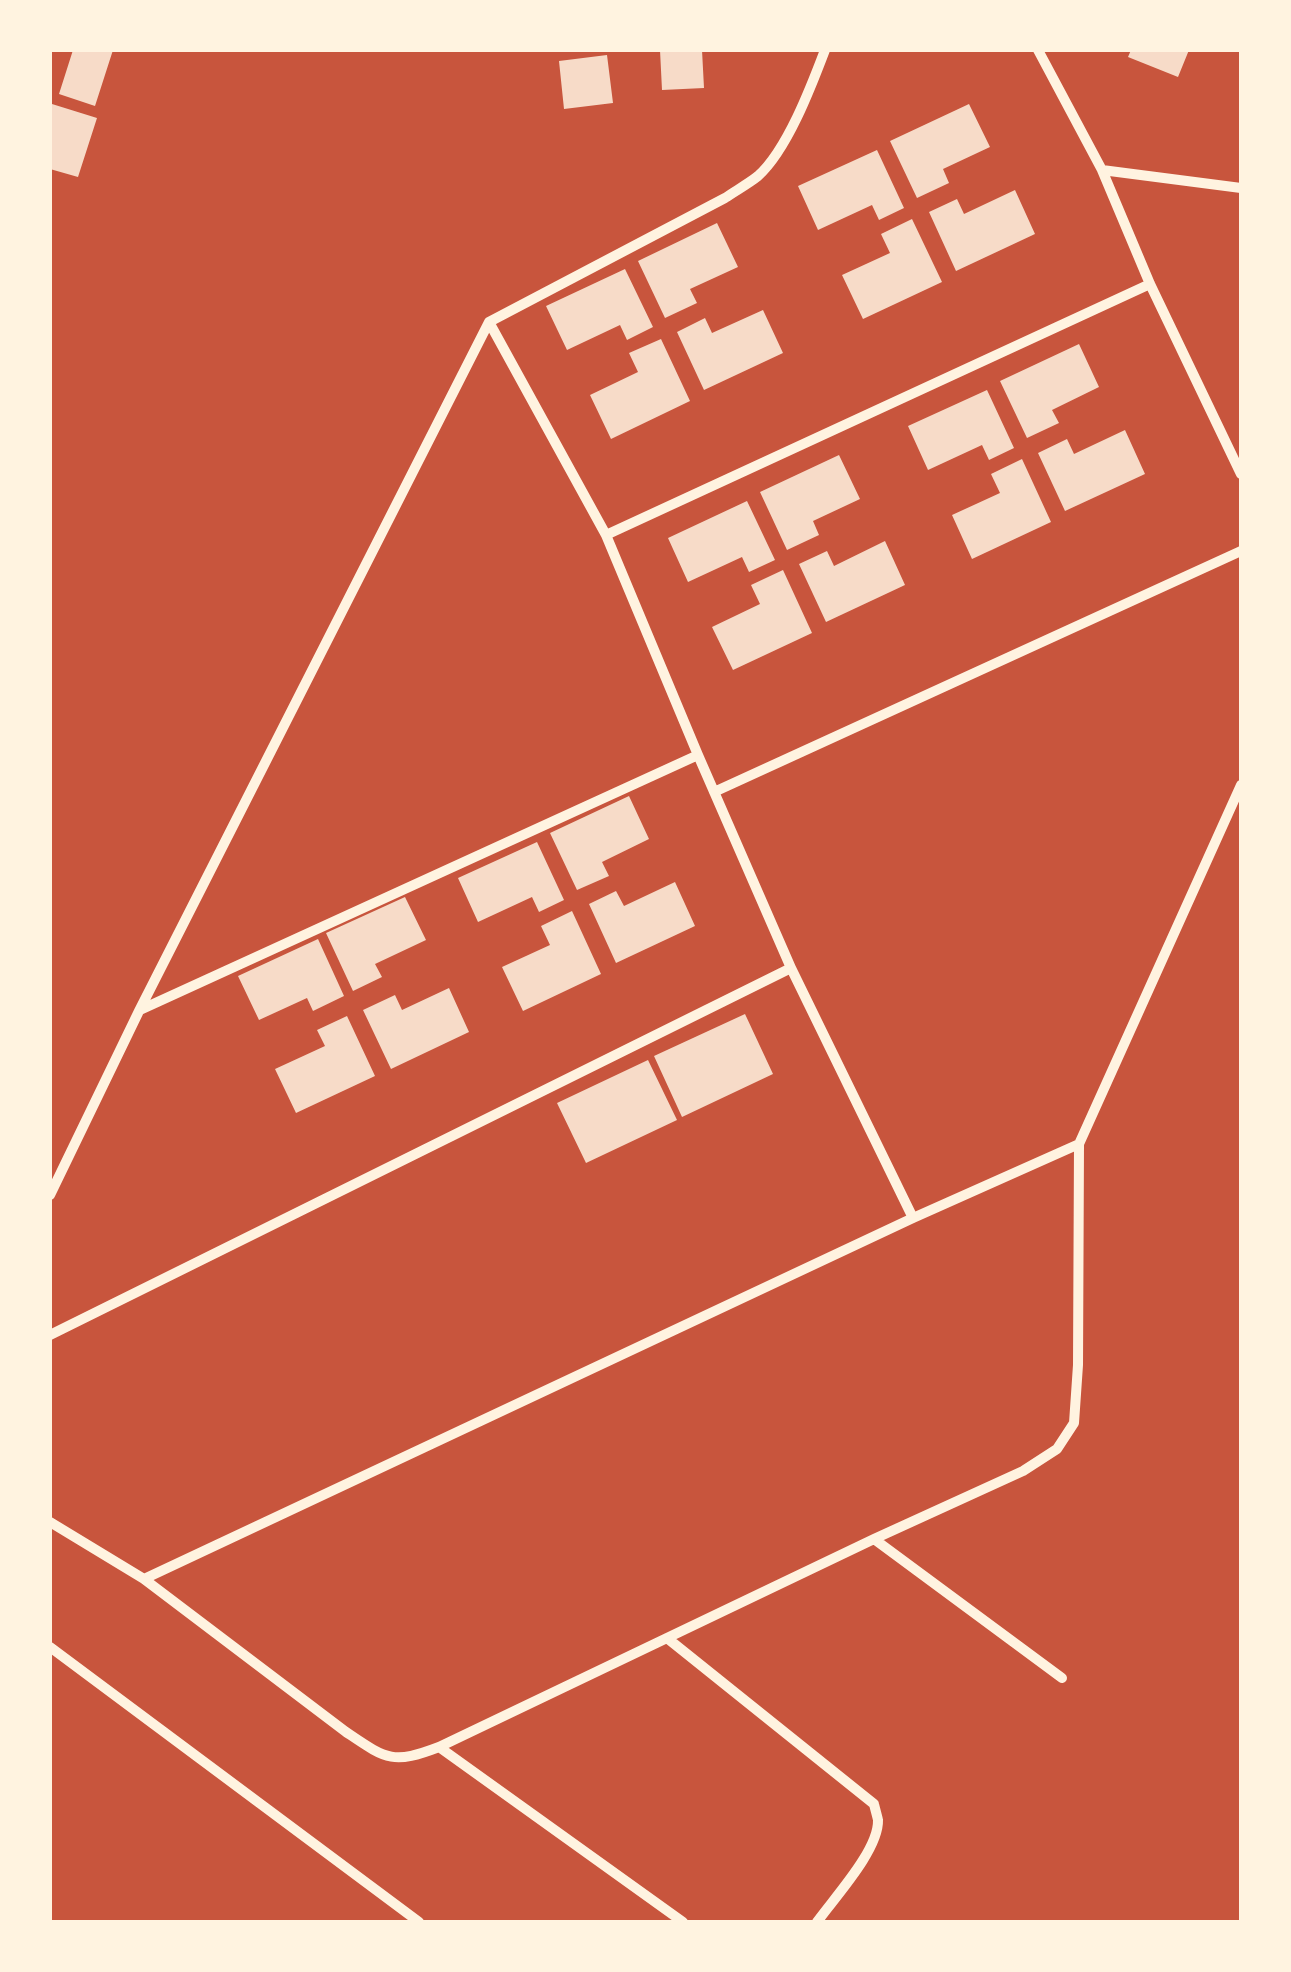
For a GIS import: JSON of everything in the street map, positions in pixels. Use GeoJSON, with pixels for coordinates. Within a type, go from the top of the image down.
{"type":"FeatureCollection","features":[{"type":"Feature","properties":{"kind":"street"},"geometry":{"type":"LineString","coordinates":[[50,1196],[139,1010],[489,322],[725,198],[760,174],[780,147],[811,88],[824,50]]}},
{"type":"Feature","properties":{"kind":"street"},"geometry":{"type":"LineString","coordinates":[[1038,50],[1102,170],[1150,284],[1241,474]]}},
{"type":"Feature","properties":{"kind":"street"},"geometry":{"type":"LineString","coordinates":[[1102,170],[1241,188]]}},
{"type":"Feature","properties":{"kind":"street"},"geometry":{"type":"LineString","coordinates":[[606,535],[1150,284]]}},
{"type":"Feature","properties":{"kind":"street"},"geometry":{"type":"LineString","coordinates":[[489,322],[606,535],[790,968],[913,1218]]}},
{"type":"Feature","properties":{"kind":"street"},"geometry":{"type":"LineString","coordinates":[[714,792],[1241,551]]}},
{"type":"Feature","properties":{"kind":"street"},"geometry":{"type":"LineString","coordinates":[[139,1010],[698,755]]}},
{"type":"Feature","properties":{"kind":"street"},"geometry":{"type":"LineString","coordinates":[[50,1522],[144,1579],[370,1749],[393,1760],[439,1747],[1023,1471],[1057,1449],[1074,1423],[1079,1144],[1241,785]]}},
{"type":"Feature","properties":{"kind":"street"},"geometry":{"type":"LineString","coordinates":[[50,1335],[790,968]]}},
{"type":"Feature","properties":{"kind":"street"},"geometry":{"type":"LineString","coordinates":[[144,1579],[1079,1144]]}},
{"type":"Feature","properties":{"kind":"street"},"geometry":{"type":"LineString","coordinates":[[874,1539],[1062,1678]]}},
{"type":"Feature","properties":{"kind":"street"},"geometry":{"type":"LineString","coordinates":[[666,1638],[874,1804],[878,1819],[875,1837],[817,1922]]}},
{"type":"Feature","properties":{"kind":"street"},"geometry":{"type":"LineString","coordinates":[[50,1648],[419,1922]]}},
{"type":"Feature","properties":{"kind":"street"},"geometry":{"type":"LineString","coordinates":[[439,1747],[683,1922]]}},
{"type":"Feature","properties":{"kind":"building"},"geometry":{"type":"Polygon","coordinates":[[[73,50],[113,50],[95,106],[59,94],[73,50]]]}},
{"type":"Feature","properties":{"kind":"building"},"geometry":{"type":"Polygon","coordinates":[[[660,50],[702,50],[704,88],[662,90],[660,50]]]}},
{"type":"Feature","properties":{"kind":"building"},"geometry":{"type":"Polygon","coordinates":[[[1131,50],[1189,50],[1178,77],[1128,57],[1131,50]]]}},
{"type":"Feature","properties":{"kind":"building"},"geometry":{"type":"Polygon","coordinates":[[[607,55],[613,103],[564,109],[559,61],[607,55]]]}},
{"type":"Feature","properties":{"kind":"building"},"geometry":{"type":"Polygon","coordinates":[[[52,104],[97,118],[78,177],[50,169],[52,104]]]}},
{"type":"Feature","properties":{"kind":"building"},"geometry":{"type":"Polygon","coordinates":[[[969,104],[990,147],[943,169],[949,183],[917,198],[890,141],[969,104]]]}},
{"type":"Feature","properties":{"kind":"building"},"geometry":{"type":"Polygon","coordinates":[[[877,150],[904,208],[879,220],[872,205],[818,230],[798,186],[877,150]]]}},
{"type":"Feature","properties":{"kind":"building"},"geometry":{"type":"Polygon","coordinates":[[[1015,190],[1035,234],[956,271],[929,212],[957,199],[964,214],[1015,190]]]}},
{"type":"Feature","properties":{"kind":"building"},"geometry":{"type":"Polygon","coordinates":[[[912,219],[942,282],[863,319],[842,275],[890,253],[881,234],[912,219]]]}},
{"type":"Feature","properties":{"kind":"building"},"geometry":{"type":"Polygon","coordinates":[[[717,223],[738,267],[690,289],[697,303],[665,318],[638,261],[717,223]]]}},
{"type":"Feature","properties":{"kind":"building"},"geometry":{"type":"Polygon","coordinates":[[[625,269],[653,327],[627,340],[620,325],[567,350],[546,306],[625,269]]]}},
{"type":"Feature","properties":{"kind":"building"},"geometry":{"type":"Polygon","coordinates":[[[763,310],[783,353],[704,390],[677,332],[705,318],[712,333],[763,310]]]}},
{"type":"Feature","properties":{"kind":"building"},"geometry":{"type":"Polygon","coordinates":[[[661,339],[690,401],[611,439],[590,395],[638,372],[629,353],[661,339]]]}},
{"type":"Feature","properties":{"kind":"building"},"geometry":{"type":"Polygon","coordinates":[[[1079,344],[1099,387],[1052,410],[1059,423],[1027,438],[1000,381],[1079,344]]]}},
{"type":"Feature","properties":{"kind":"building"},"geometry":{"type":"Polygon","coordinates":[[[987,390],[1014,448],[989,460],[982,445],[928,470],[908,426],[987,390]]]}},
{"type":"Feature","properties":{"kind":"building"},"geometry":{"type":"Polygon","coordinates":[[[1125,430],[1145,474],[1065,511],[1038,453],[1067,439],[1074,454],[1125,430]]]}},
{"type":"Feature","properties":{"kind":"building"},"geometry":{"type":"Polygon","coordinates":[[[839,455],[860,499],[813,521],[819,535],[787,550],[760,492],[839,455]]]}},
{"type":"Feature","properties":{"kind":"building"},"geometry":{"type":"Polygon","coordinates":[[[1022,459],[1051,522],[972,559],[952,515],[1000,493],[991,474],[1022,459]]]}},
{"type":"Feature","properties":{"kind":"building"},"geometry":{"type":"Polygon","coordinates":[[[747,501],[775,560],[749,572],[742,557],[688,582],[668,538],[747,501]]]}},
{"type":"Feature","properties":{"kind":"building"},"geometry":{"type":"Polygon","coordinates":[[[885,541],[905,585],[826,622],[799,564],[827,551],[834,566],[885,541]]]}},
{"type":"Feature","properties":{"kind":"building"},"geometry":{"type":"Polygon","coordinates":[[[783,570],[812,633],[733,670],[712,627],[760,604],[751,585],[783,570]]]}},
{"type":"Feature","properties":{"kind":"building"},"geometry":{"type":"Polygon","coordinates":[[[629,796],[649,839],[602,862],[609,876],[577,890],[550,833],[629,796]]]}},
{"type":"Feature","properties":{"kind":"building"},"geometry":{"type":"Polygon","coordinates":[[[537,842],[564,900],[539,912],[532,897],[478,922],[458,878],[537,842]]]}},
{"type":"Feature","properties":{"kind":"building"},"geometry":{"type":"Polygon","coordinates":[[[675,882],[695,926],[616,963],[589,904],[616,891],[624,906],[675,882]]]}},
{"type":"Feature","properties":{"kind":"building"},"geometry":{"type":"Polygon","coordinates":[[[405,897],[426,940],[375,964],[382,977],[353,991],[326,933],[405,897]]]}},
{"type":"Feature","properties":{"kind":"building"},"geometry":{"type":"Polygon","coordinates":[[[572,911],[601,974],[523,1011],[502,967],[550,945],[541,926],[572,911]]]}},
{"type":"Feature","properties":{"kind":"building"},"geometry":{"type":"Polygon","coordinates":[[[318,939],[344,996],[313,1011],[307,998],[259,1020],[238,976],[318,939]]]}},
{"type":"Feature","properties":{"kind":"building"},"geometry":{"type":"Polygon","coordinates":[[[449,988],[469,1032],[391,1069],[363,1010],[395,995],[402,1010],[449,988]]]}},
{"type":"Feature","properties":{"kind":"building"},"geometry":{"type":"Polygon","coordinates":[[[745,1014],[773,1074],[682,1117],[654,1056],[745,1014]]]}},
{"type":"Feature","properties":{"kind":"building"},"geometry":{"type":"Polygon","coordinates":[[[347,1016],[375,1076],[296,1113],[275,1069],[325,1046],[317,1030],[347,1016]]]}},
{"type":"Feature","properties":{"kind":"building"},"geometry":{"type":"Polygon","coordinates":[[[648,1060],[677,1120],[586,1163],[557,1103],[648,1060]]]}}]}
